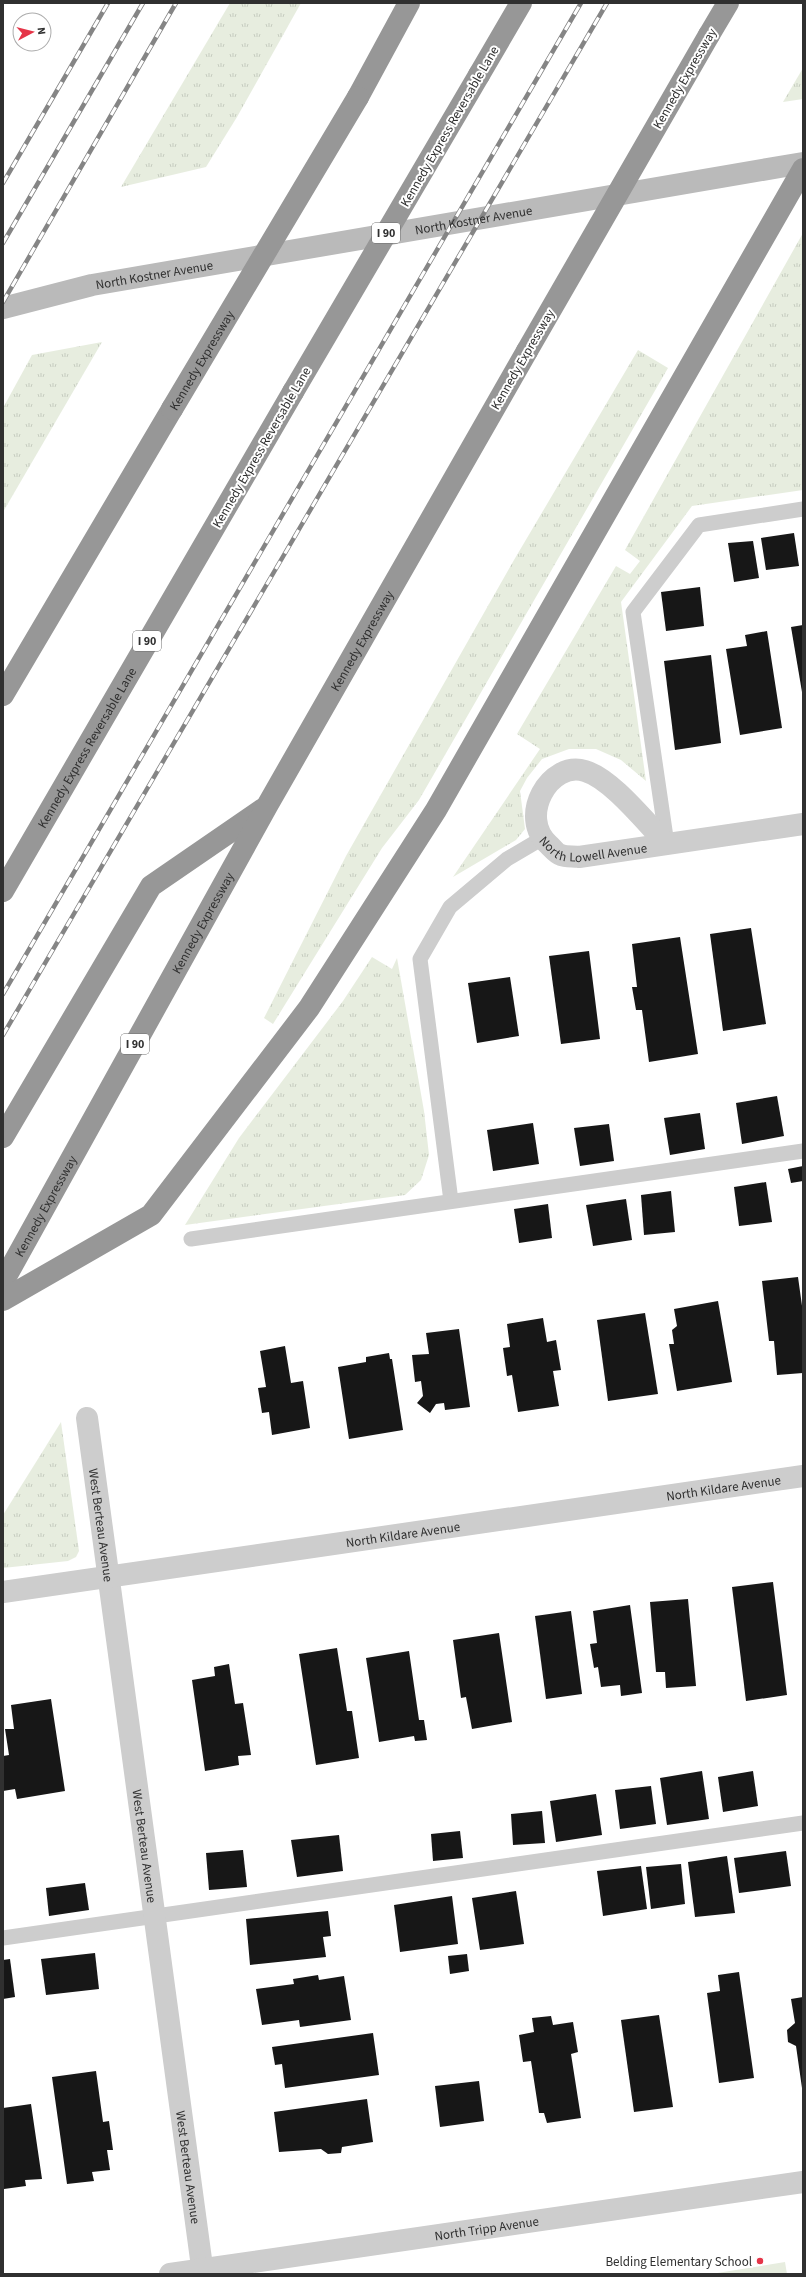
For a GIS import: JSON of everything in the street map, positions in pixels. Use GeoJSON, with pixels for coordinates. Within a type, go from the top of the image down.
{"type":"FeatureCollection","features":[{"type":"Feature","properties":{"kind":"highway","name":"Kennedy Expressway"},"geometry":{"type":"LineString","coordinates":[[3,694],[358,97],[398,13],[409,3]]}},
{"type":"Feature","properties":{"kind":"highway","name":"Kennedy Express Reversable Lane"},"geometry":{"type":"LineString","coordinates":[[3,892],[521,3]]}},
{"type":"Feature","properties":{"kind":"highway","name":"Kennedy Expressway"},"geometry":{"type":"LineString","coordinates":[[3,1282],[267,806],[527,350],[728,3]]}},
{"type":"Feature","properties":{"kind":"highway"},"geometry":{"type":"LineString","coordinates":[[3,1300],[151,1215],[309,1008],[436,810],[803,169]]}},
{"type":"Feature","properties":{"kind":"highway","name":"I 90"},"geometry":{"type":"LineString","coordinates":[[3,1137],[150,886],[267,806]]}},
{"type":"Feature","properties":{"kind":"street","name":"North Kostner Avenue"},"geometry":{"type":"LineString","coordinates":[[3,308],[92,285],[803,163]]}},
{"type":"Feature","properties":{"kind":"street","name":"North Lowell Avenue"},"geometry":{"type":"LineString","coordinates":[[667,844],[608,784],[584,770],[565,771],[545,786],[536,807],[536,828],[541,839],[560,855],[579,857],[803,824]]}},
{"type":"Feature","properties":{"kind":"street","name":"West Berteau Avenue"},"geometry":{"type":"LineString","coordinates":[[87,1418],[107,1577],[203,2272]]}},
{"type":"Feature","properties":{"kind":"street","name":"North Kildare Avenue"},"geometry":{"type":"LineString","coordinates":[[3,1592],[803,1476]]}},
{"type":"Feature","properties":{"kind":"street","name":"North Tripp Avenue"},"geometry":{"type":"LineString","coordinates":[[170,2274],[203,2272],[803,2182]]}},
{"type":"Feature","properties":{"kind":"lane"},"geometry":{"type":"LineString","coordinates":[[667,844],[633,612],[699,525],[803,509]]}},
{"type":"Feature","properties":{"kind":"lane"},"geometry":{"type":"LineString","coordinates":[[452,1201],[420,958],[450,906],[507,859],[541,839]]}},
{"type":"Feature","properties":{"kind":"lane"},"geometry":{"type":"LineString","coordinates":[[191,1239],[803,1151]]}},
{"type":"Feature","properties":{"kind":"lane"},"geometry":{"type":"LineString","coordinates":[[3,1938],[803,1823]]}},
{"type":"Feature","properties":{"kind":"green space"},"geometry":{"type":"Polygon","coordinates":[[[230,3],[301,3],[237,117],[206,167],[121,187],[230,3]]]}},
{"type":"Feature","properties":{"kind":"green space"},"geometry":{"type":"Polygon","coordinates":[[[803,68],[803,99],[783,102],[803,68]]]}},
{"type":"Feature","properties":{"kind":"green space"},"geometry":{"type":"Polygon","coordinates":[[[803,233],[803,490],[692,506],[621,602],[646,781],[621,760],[596,749],[569,749],[542,759],[527,778],[520,791],[525,829],[516,840],[453,877],[540,749],[517,734],[616,566],[630,574],[640,561],[625,550],[803,233]]]}},
{"type":"Feature","properties":{"kind":"green space"},"geometry":{"type":"Polygon","coordinates":[[[102,342],[3,512],[3,408],[32,355],[102,342]]]}},
{"type":"Feature","properties":{"kind":"green space"},"geometry":{"type":"Polygon","coordinates":[[[638,350],[668,368],[419,800],[382,848],[273,1024],[264,1018],[346,856],[514,560],[638,350]]]}},
{"type":"Feature","properties":{"kind":"green space"},"geometry":{"type":"Polygon","coordinates":[[[372,957],[392,969],[397,958],[424,1111],[429,1155],[421,1180],[405,1195],[185,1225],[239,1138],[343,1001],[372,957]]]}},
{"type":"Feature","properties":{"kind":"green space"},"geometry":{"type":"Polygon","coordinates":[[[61,1422],[79,1551],[76,1557],[68,1561],[3,1568],[3,1515],[61,1422]]]}},
{"type":"Feature","properties":{"kind":"green space"},"geometry":{"type":"Polygon","coordinates":[[[785,2262],[787,2274],[711,2274],[785,2262]]]}},
{"type":"Feature","properties":{"kind":"building"},"geometry":{"type":"Polygon","coordinates":[[[794,533],[799,566],[766,570],[761,538],[794,533]]]}},
{"type":"Feature","properties":{"kind":"building"},"geometry":{"type":"Polygon","coordinates":[[[753,541],[759,578],[734,582],[728,543],[753,541]]]}},
{"type":"Feature","properties":{"kind":"building"},"geometry":{"type":"Polygon","coordinates":[[[700,587],[704,626],[666,631],[661,592],[700,587]]]}},
{"type":"Feature","properties":{"kind":"building"},"geometry":{"type":"Polygon","coordinates":[[[803,625],[803,691],[802,692],[791,627],[803,625]]]}},
{"type":"Feature","properties":{"kind":"building"},"geometry":{"type":"Polygon","coordinates":[[[767,631],[782,728],[740,735],[726,649],[747,646],[745,635],[767,631]]]}},
{"type":"Feature","properties":{"kind":"building"},"geometry":{"type":"Polygon","coordinates":[[[711,655],[721,743],[675,750],[664,661],[711,655]]]}},
{"type":"Feature","properties":{"kind":"building"},"geometry":{"type":"Polygon","coordinates":[[[751,928],[766,1024],[723,1031],[710,934],[751,928]]]}},
{"type":"Feature","properties":{"kind":"building"},"geometry":{"type":"Polygon","coordinates":[[[680,937],[698,1054],[649,1062],[642,1010],[636,1010],[632,987],[637,987],[632,944],[680,937]]]}},
{"type":"Feature","properties":{"kind":"building"},"geometry":{"type":"Polygon","coordinates":[[[589,951],[600,1039],[561,1044],[549,956],[589,951]]]}},
{"type":"Feature","properties":{"kind":"building"},"geometry":{"type":"Polygon","coordinates":[[[510,977],[519,1036],[477,1043],[468,983],[510,977]]]}},
{"type":"Feature","properties":{"kind":"building"},"geometry":{"type":"Polygon","coordinates":[[[777,1096],[784,1136],[742,1144],[736,1103],[777,1096]]]}},
{"type":"Feature","properties":{"kind":"building"},"geometry":{"type":"Polygon","coordinates":[[[700,1113],[705,1149],[670,1155],[664,1118],[700,1113]]]}},
{"type":"Feature","properties":{"kind":"building"},"geometry":{"type":"Polygon","coordinates":[[[533,1123],[539,1164],[493,1171],[487,1130],[533,1123]]]}},
{"type":"Feature","properties":{"kind":"building"},"geometry":{"type":"Polygon","coordinates":[[[609,1124],[614,1161],[580,1166],[574,1128],[609,1124]]]}},
{"type":"Feature","properties":{"kind":"building"},"geometry":{"type":"Polygon","coordinates":[[[803,1166],[803,1181],[791,1183],[788,1169],[803,1166]]]}},
{"type":"Feature","properties":{"kind":"building"},"geometry":{"type":"Polygon","coordinates":[[[766,1182],[772,1222],[739,1226],[734,1187],[766,1182]]]}},
{"type":"Feature","properties":{"kind":"building"},"geometry":{"type":"Polygon","coordinates":[[[671,1191],[675,1232],[644,1235],[641,1195],[671,1191]]]}},
{"type":"Feature","properties":{"kind":"building"},"geometry":{"type":"Polygon","coordinates":[[[626,1199],[632,1240],[593,1246],[586,1205],[626,1199]]]}},
{"type":"Feature","properties":{"kind":"building"},"geometry":{"type":"Polygon","coordinates":[[[548,1204],[552,1238],[519,1243],[514,1209],[548,1204]]]}},
{"type":"Feature","properties":{"kind":"building"},"geometry":{"type":"Polygon","coordinates":[[[798,1277],[803,1313],[803,1373],[777,1375],[774,1341],[769,1341],[762,1281],[798,1277]]]}},
{"type":"Feature","properties":{"kind":"building"},"geometry":{"type":"Polygon","coordinates":[[[718,1301],[732,1382],[677,1391],[669,1344],[674,1344],[672,1330],[677,1326],[674,1309],[718,1301]]]}},
{"type":"Feature","properties":{"kind":"building"},"geometry":{"type":"Polygon","coordinates":[[[645,1313],[658,1394],[608,1401],[597,1320],[645,1313]]]}},
{"type":"Feature","properties":{"kind":"building"},"geometry":{"type":"Polygon","coordinates":[[[543,1318],[547,1342],[556,1340],[561,1370],[553,1371],[559,1406],[518,1412],[512,1375],[507,1376],[503,1348],[510,1347],[507,1324],[543,1318]]]}},
{"type":"Feature","properties":{"kind":"building"},"geometry":{"type":"Polygon","coordinates":[[[459,1329],[470,1407],[445,1410],[444,1403],[436,1404],[430,1413],[417,1403],[423,1396],[421,1381],[415,1382],[412,1355],[429,1354],[426,1333],[459,1329]]]}},
{"type":"Feature","properties":{"kind":"building"},"geometry":{"type":"Polygon","coordinates":[[[285,1346],[291,1383],[303,1381],[310,1428],[272,1435],[269,1412],[262,1413],[258,1388],[266,1387],[260,1351],[285,1346]]]}},
{"type":"Feature","properties":{"kind":"building"},"geometry":{"type":"Polygon","coordinates":[[[389,1353],[390,1359],[392,1359],[403,1430],[349,1439],[338,1367],[366,1362],[366,1357],[389,1353]]]}},
{"type":"Feature","properties":{"kind":"building"},"geometry":{"type":"Polygon","coordinates":[[[773,1582],[787,1695],[746,1701],[732,1587],[773,1582]]]}},
{"type":"Feature","properties":{"kind":"building"},"geometry":{"type":"Polygon","coordinates":[[[688,1599],[696,1686],[666,1688],[665,1672],[656,1672],[650,1602],[688,1599]]]}},
{"type":"Feature","properties":{"kind":"building"},"geometry":{"type":"Polygon","coordinates":[[[630,1605],[642,1693],[621,1696],[620,1685],[601,1687],[598,1667],[594,1668],[590,1644],[597,1643],[593,1611],[630,1605]]]}},
{"type":"Feature","properties":{"kind":"building"},"geometry":{"type":"Polygon","coordinates":[[[571,1611],[582,1694],[546,1699],[535,1616],[571,1611]]]}},
{"type":"Feature","properties":{"kind":"building"},"geometry":{"type":"Polygon","coordinates":[[[499,1633],[512,1722],[472,1729],[466,1697],[461,1698],[453,1640],[499,1633]]]}},
{"type":"Feature","properties":{"kind":"building"},"geometry":{"type":"Polygon","coordinates":[[[337,1648],[347,1711],[352,1711],[359,1758],[316,1765],[299,1654],[337,1648]]]}},
{"type":"Feature","properties":{"kind":"building"},"geometry":{"type":"Polygon","coordinates":[[[409,1651],[419,1720],[424,1720],[427,1740],[415,1741],[414,1736],[379,1742],[366,1658],[409,1651]]]}},
{"type":"Feature","properties":{"kind":"building"},"geometry":{"type":"Polygon","coordinates":[[[229,1664],[235,1704],[243,1703],[251,1755],[238,1756],[239,1765],[205,1771],[192,1680],[215,1676],[214,1667],[229,1664]]]}},
{"type":"Feature","properties":{"kind":"building"},"geometry":{"type":"Polygon","coordinates":[[[51,1699],[65,1791],[17,1799],[15,1789],[3,1791],[3,1756],[9,1755],[5,1729],[14,1729],[11,1705],[51,1699]]]}},
{"type":"Feature","properties":{"kind":"building"},"geometry":{"type":"Polygon","coordinates":[[[702,1771],[709,1819],[667,1825],[660,1778],[702,1771]]]}},
{"type":"Feature","properties":{"kind":"building"},"geometry":{"type":"Polygon","coordinates":[[[753,1771],[758,1806],[723,1812],[718,1777],[753,1771]]]}},
{"type":"Feature","properties":{"kind":"building"},"geometry":{"type":"Polygon","coordinates":[[[651,1786],[656,1824],[620,1829],[615,1790],[651,1786]]]}},
{"type":"Feature","properties":{"kind":"building"},"geometry":{"type":"Polygon","coordinates":[[[596,1794],[602,1835],[556,1842],[550,1801],[596,1794]]]}},
{"type":"Feature","properties":{"kind":"building"},"geometry":{"type":"Polygon","coordinates":[[[542,1811],[545,1843],[513,1845],[511,1814],[542,1811]]]}},
{"type":"Feature","properties":{"kind":"building"},"geometry":{"type":"Polygon","coordinates":[[[460,1831],[463,1858],[433,1861],[431,1834],[460,1831]]]}},
{"type":"Feature","properties":{"kind":"building"},"geometry":{"type":"Polygon","coordinates":[[[339,1835],[343,1871],[297,1877],[291,1840],[339,1835]]]}},
{"type":"Feature","properties":{"kind":"building"},"geometry":{"type":"Polygon","coordinates":[[[243,1850],[247,1887],[209,1890],[206,1853],[243,1850]]]}},
{"type":"Feature","properties":{"kind":"building"},"geometry":{"type":"Polygon","coordinates":[[[786,1851],[791,1886],[739,1893],[734,1858],[786,1851]]]}},
{"type":"Feature","properties":{"kind":"building"},"geometry":{"type":"Polygon","coordinates":[[[727,1856],[735,1913],[695,1917],[688,1862],[727,1856]]]}},
{"type":"Feature","properties":{"kind":"building"},"geometry":{"type":"Polygon","coordinates":[[[681,1864],[685,1904],[651,1909],[646,1867],[681,1864]]]}},
{"type":"Feature","properties":{"kind":"building"},"geometry":{"type":"Polygon","coordinates":[[[641,1866],[647,1909],[603,1916],[597,1871],[641,1866]]]}},
{"type":"Feature","properties":{"kind":"building"},"geometry":{"type":"Polygon","coordinates":[[[85,1883],[89,1910],[49,1916],[46,1888],[85,1883]]]}},
{"type":"Feature","properties":{"kind":"building"},"geometry":{"type":"Polygon","coordinates":[[[516,1891],[524,1944],[480,1950],[472,1898],[516,1891]]]}},
{"type":"Feature","properties":{"kind":"building"},"geometry":{"type":"Polygon","coordinates":[[[452,1896],[458,1944],[400,1952],[394,1905],[452,1896]]]}},
{"type":"Feature","properties":{"kind":"building"},"geometry":{"type":"Polygon","coordinates":[[[328,1911],[331,1936],[323,1937],[326,1957],[250,1965],[246,1919],[328,1911]]]}},
{"type":"Feature","properties":{"kind":"building"},"geometry":{"type":"Polygon","coordinates":[[[95,1953],[99,1989],[46,1995],[41,1959],[95,1953]]]}},
{"type":"Feature","properties":{"kind":"building"},"geometry":{"type":"Polygon","coordinates":[[[467,1954],[469,1971],[450,1974],[448,1956],[467,1954]]]}},
{"type":"Feature","properties":{"kind":"building"},"geometry":{"type":"Polygon","coordinates":[[[10,1959],[15,1997],[3,1999],[3,1960],[10,1959]]]}},
{"type":"Feature","properties":{"kind":"building"},"geometry":{"type":"Polygon","coordinates":[[[739,1972],[754,2078],[719,2083],[707,1993],[720,1991],[718,1975],[739,1972]]]}},
{"type":"Feature","properties":{"kind":"building"},"geometry":{"type":"Polygon","coordinates":[[[318,1975],[319,1980],[344,1976],[351,2020],[300,2027],[299,2020],[262,2025],[256,1989],[294,1984],[293,1979],[318,1975]]]}},
{"type":"Feature","properties":{"kind":"building"},"geometry":{"type":"Polygon","coordinates":[[[803,1997],[802,2088],[796,2046],[788,2042],[787,2030],[795,2023],[791,1999],[803,1997]]]}},
{"type":"Feature","properties":{"kind":"building"},"geometry":{"type":"Polygon","coordinates":[[[659,2015],[673,2107],[634,2112],[621,2020],[659,2015]]]}},
{"type":"Feature","properties":{"kind":"building"},"geometry":{"type":"Polygon","coordinates":[[[551,2016],[553,2025],[573,2022],[578,2052],[571,2054],[581,2118],[547,2123],[544,2113],[539,2113],[531,2061],[523,2062],[519,2035],[534,2032],[532,2018],[551,2016]]]}},
{"type":"Feature","properties":{"kind":"building"},"geometry":{"type":"Polygon","coordinates":[[[373,2033],[379,2075],[285,2088],[282,2064],[275,2065],[272,2047],[373,2033]]]}},
{"type":"Feature","properties":{"kind":"building"},"geometry":{"type":"Polygon","coordinates":[[[96,2071],[103,2122],[109,2121],[113,2150],[107,2150],[110,2170],[92,2172],[94,2181],[67,2184],[52,2077],[96,2071]]]}},
{"type":"Feature","properties":{"kind":"building"},"geometry":{"type":"Polygon","coordinates":[[[479,2081],[484,2121],[440,2127],[435,2086],[479,2081]]]}},
{"type":"Feature","properties":{"kind":"building"},"geometry":{"type":"Polygon","coordinates":[[[367,2099],[373,2142],[342,2147],[341,2153],[328,2154],[321,2149],[279,2152],[274,2112],[367,2099]]]}},
{"type":"Feature","properties":{"kind":"building"},"geometry":{"type":"Polygon","coordinates":[[[31,2104],[42,2179],[25,2180],[26,2186],[4,2189],[3,2108],[31,2104]]]}},
{"type":"Feature","properties":{"kind":"railway"},"geometry":{"type":"LineString","coordinates":[[3,183],[108,3]]}},
{"type":"Feature","properties":{"kind":"railway"},"geometry":{"type":"LineString","coordinates":[[3,243],[143,3]]}},
{"type":"Feature","properties":{"kind":"railway"},"geometry":{"type":"LineString","coordinates":[[3,302],[176,3]]}},
{"type":"Feature","properties":{"kind":"railway"},"geometry":{"type":"LineString","coordinates":[[3,994],[581,3]]}},
{"type":"Feature","properties":{"kind":"railway"},"geometry":{"type":"LineString","coordinates":[[3,1035],[607,3]]}},
{"type":"Feature","properties":{"kind":"place","name":"Belding Elementary School"},"geometry":{"type":"Point","coordinates":[760,2261]}}]}
